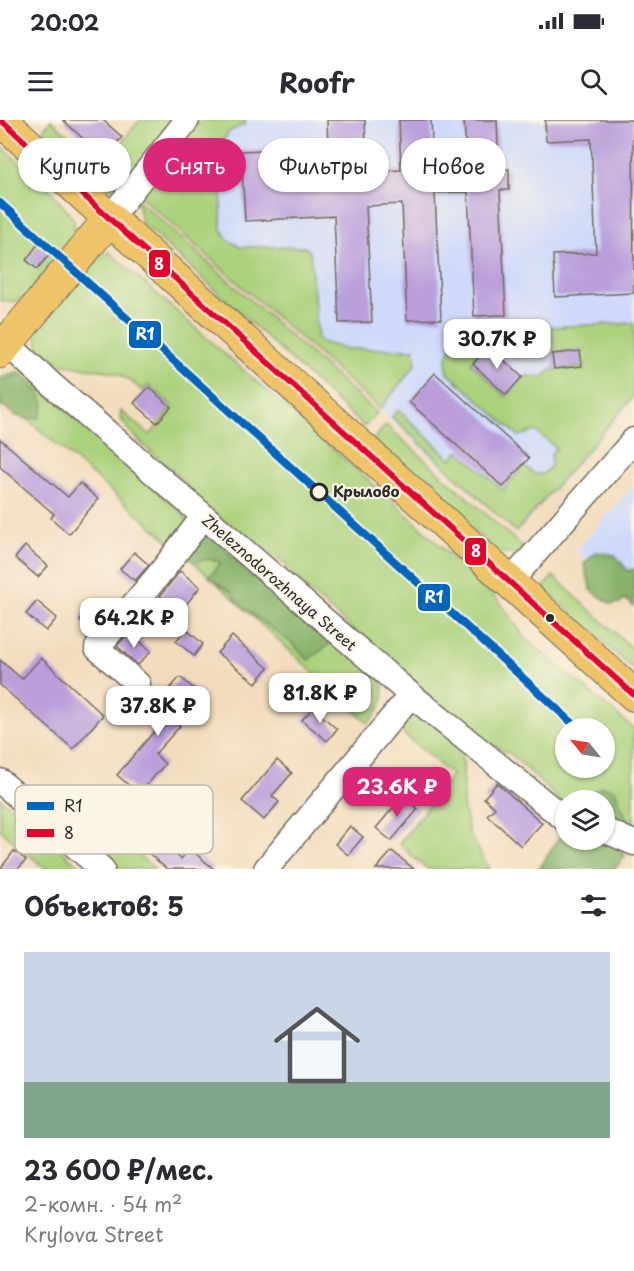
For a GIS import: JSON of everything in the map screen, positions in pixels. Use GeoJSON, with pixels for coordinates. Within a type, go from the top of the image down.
{"type":"FeatureCollection","features":[{"type":"Feature","properties":{"kind":"main road"},"geometry":{"type":"LineString","coordinates":[[1,120],[634,695]]}},
{"type":"Feature","properties":{"kind":"main road"},"geometry":{"type":"LineString","coordinates":[[2,345],[110,218]]}},
{"type":"Feature","properties":{"kind":"street"},"geometry":{"type":"LineString","coordinates":[[110,218],[187,120]]}},
{"type":"Feature","properties":{"kind":"street","name":"Zheleznodorozhnaya Street"},"geometry":{"type":"LineString","coordinates":[[2,345],[411,695],[555,811]]}},
{"type":"Feature","properties":{"kind":"street"},"geometry":{"type":"LineString","coordinates":[[509,583],[634,440]]}},
{"type":"Feature","properties":{"kind":"street"},"geometry":{"type":"LineString","coordinates":[[138,684],[97,648],[162,572],[202,517]]}},
{"type":"Feature","properties":{"kind":"street"},"geometry":{"type":"LineString","coordinates":[[266,869],[411,695]]}},
{"type":"Feature","properties":{"kind":"street"},"geometry":{"type":"LineString","coordinates":[[0,781],[15,794]]}},
{"type":"Feature","properties":{"kind":"street"},"geometry":{"type":"LineString","coordinates":[[615,835],[634,843]]}},
{"type":"Feature","properties":{"kind":"street"},"geometry":{"type":"LineString","coordinates":[[85,854],[102,869]]}},
{"type":"Feature","properties":{"kind":"shaded area"},"geometry":{"type":"Polygon","coordinates":[[[232,120],[634,120],[634,398],[517,533],[159,212],[175,192],[246,192],[246,138],[218,138],[232,120]]]}},
{"type":"Feature","properties":{"kind":"shaded area"},"geometry":{"type":"Polygon","coordinates":[[[634,485],[634,601],[576,551],[634,485]]]}},
{"type":"Feature","properties":{"kind":"green space"},"geometry":{"type":"Polygon","coordinates":[[[51,120],[72,138],[46,138],[42,131],[51,120]]]}},
{"type":"Feature","properties":{"kind":"green space"},"geometry":{"type":"Polygon","coordinates":[[[140,120],[175,120],[161,138],[143,138],[143,160],[131,175],[131,138],[125,138],[140,120]]]}},
{"type":"Feature","properties":{"kind":"green space"},"geometry":{"type":"Polygon","coordinates":[[[200,120],[245,120],[245,124],[230,131],[225,138],[186,138],[200,120]]]}},
{"type":"Feature","properties":{"kind":"green space"},"geometry":{"type":"Polygon","coordinates":[[[0,145],[18,161],[18,192],[52,192],[74,220],[74,237],[26,296],[13,302],[0,300],[0,145]]]}},
{"type":"Feature","properties":{"kind":"green space"},"geometry":{"type":"Polygon","coordinates":[[[143,192],[222,192],[221,227],[228,240],[240,247],[305,247],[310,252],[318,341],[345,349],[414,349],[416,364],[380,409],[140,196],[143,192]]]}},
{"type":"Feature","properties":{"kind":"green space"},"geometry":{"type":"Polygon","coordinates":[[[137,199],[377,413],[364,427],[141,222],[137,199]]]}},
{"type":"Feature","properties":{"kind":"green space"},"geometry":{"type":"Polygon","coordinates":[[[109,252],[399,507],[500,602],[525,638],[634,729],[634,833],[615,824],[615,790],[555,790],[555,796],[511,754],[485,741],[424,692],[310,592],[285,564],[199,503],[181,479],[138,440],[120,417],[121,411],[150,435],[173,407],[149,385],[143,391],[117,374],[57,362],[42,351],[37,338],[41,321],[91,263],[109,252]]]}},
{"type":"Feature","properties":{"kind":"green space"},"geometry":{"type":"Polygon","coordinates":[[[634,323],[634,396],[516,532],[392,417],[398,410],[451,459],[459,451],[503,490],[524,466],[534,474],[543,474],[551,466],[551,455],[556,448],[536,431],[519,436],[448,373],[446,361],[452,348],[466,338],[485,343],[487,345],[471,363],[506,397],[526,376],[543,377],[551,370],[584,367],[581,349],[554,353],[551,327],[634,323]]]}},
{"type":"Feature","properties":{"kind":"green space"},"geometry":{"type":"Polygon","coordinates":[[[18,372],[27,374],[186,517],[188,524],[175,546],[6,401],[0,408],[0,378],[18,372]]]}},
{"type":"Feature","properties":{"kind":"green space"},"geometry":{"type":"Polygon","coordinates":[[[19,374],[39,391],[44,405],[39,418],[17,416],[0,402],[0,382],[19,374]]]}},
{"type":"Feature","properties":{"kind":"green space"},"geometry":{"type":"Polygon","coordinates":[[[386,425],[525,549],[514,554],[497,552],[373,440],[386,425]]]}},
{"type":"Feature","properties":{"kind":"green space"},"geometry":{"type":"Polygon","coordinates":[[[205,532],[380,678],[383,691],[382,702],[377,713],[368,723],[183,552],[205,532]]]}},
{"type":"Feature","properties":{"kind":"green space"},"geometry":{"type":"Polygon","coordinates":[[[205,532],[216,537],[247,574],[281,594],[322,629],[331,643],[308,660],[294,645],[240,605],[231,592],[209,577],[221,563],[210,559],[194,562],[183,552],[205,532]]]}},
{"type":"Feature","properties":{"kind":"green space"},"geometry":{"type":"Polygon","coordinates":[[[596,552],[615,555],[628,571],[634,569],[634,606],[625,599],[620,603],[611,604],[591,590],[584,564],[596,552]]]}},
{"type":"Feature","properties":{"kind":"green space"},"geometry":{"type":"Polygon","coordinates":[[[553,576],[634,650],[634,670],[543,588],[553,576]]]}},
{"type":"Feature","properties":{"kind":"green space"},"geometry":{"type":"Polygon","coordinates":[[[418,711],[446,732],[463,761],[463,806],[469,833],[489,869],[427,869],[399,844],[452,775],[393,725],[405,713],[418,711]]]}},
{"type":"Feature","properties":{"kind":"green space"},"geometry":{"type":"Polygon","coordinates":[[[602,786],[615,790],[596,790],[602,786]]]}},
{"type":"Feature","properties":{"kind":"green space"},"geometry":{"type":"Polygon","coordinates":[[[615,790],[629,825],[623,828],[615,824],[615,790]]]}},
{"type":"Feature","properties":{"kind":"green space"},"geometry":{"type":"Polygon","coordinates":[[[0,798],[15,811],[15,843],[0,830],[0,798]]]}},
{"type":"Feature","properties":{"kind":"green space"},"geometry":{"type":"Polygon","coordinates":[[[615,843],[618,844],[625,857],[614,869],[539,869],[555,844],[555,850],[615,850],[615,843]]]}},
{"type":"Feature","properties":{"kind":"green space"},"geometry":{"type":"Polygon","coordinates":[[[28,854],[65,854],[83,869],[46,869],[28,854]]]}},
{"type":"Feature","properties":{"kind":"green space"},"geometry":{"type":"Polygon","coordinates":[[[101,854],[137,854],[155,869],[119,869],[101,854]]]}},
{"type":"Feature","properties":{"kind":"building"},"geometry":{"type":"Polygon","coordinates":[[[63,120],[103,120],[122,137],[121,138],[82,138],[63,120]]]}},
{"type":"Feature","properties":{"kind":"building"},"geometry":{"type":"Polygon","coordinates":[[[327,120],[365,120],[366,138],[328,138],[327,120]]]}},
{"type":"Feature","properties":{"kind":"building"},"geometry":{"type":"Polygon","coordinates":[[[399,120],[431,120],[432,138],[401,138],[401,170],[399,120]]]}},
{"type":"Feature","properties":{"kind":"building"},"geometry":{"type":"Polygon","coordinates":[[[464,120],[497,120],[498,138],[465,138],[464,120]]]}},
{"type":"Feature","properties":{"kind":"building"},"geometry":{"type":"Polygon","coordinates":[[[545,120],[633,120],[634,293],[555,297],[553,255],[596,253],[591,139],[546,141],[545,120]]]}},
{"type":"Feature","properties":{"kind":"building"},"geometry":{"type":"Polygon","coordinates":[[[258,150],[258,192],[389,192],[389,171],[401,170],[401,192],[468,192],[435,193],[441,319],[407,320],[402,204],[366,206],[372,322],[339,323],[334,216],[245,221],[243,192],[246,192],[246,151],[258,150]]]}},
{"type":"Feature","properties":{"kind":"building"},"geometry":{"type":"Polygon","coordinates":[[[506,169],[509,169],[509,190],[506,190],[506,169]]]}},
{"type":"Feature","properties":{"kind":"building"},"geometry":{"type":"Polygon","coordinates":[[[468,192],[500,192],[506,315],[474,316],[468,192]]]}},
{"type":"Feature","properties":{"kind":"building"},"geometry":{"type":"Polygon","coordinates":[[[38,244],[50,254],[37,269],[26,260],[38,244]]]}},
{"type":"Feature","properties":{"kind":"building"},"geometry":{"type":"Polygon","coordinates":[[[489,346],[522,377],[506,395],[473,364],[489,346]]]}},
{"type":"Feature","properties":{"kind":"building"},"geometry":{"type":"Polygon","coordinates":[[[580,351],[582,366],[554,369],[552,354],[580,351]]]}},
{"type":"Feature","properties":{"kind":"building"},"geometry":{"type":"Polygon","coordinates":[[[435,373],[529,458],[503,487],[409,402],[435,373]]]}},
{"type":"Feature","properties":{"kind":"building"},"geometry":{"type":"Polygon","coordinates":[[[149,387],[171,407],[157,423],[134,403],[149,387]]]}},
{"type":"Feature","properties":{"kind":"building"},"geometry":{"type":"Polygon","coordinates":[[[0,439],[68,497],[80,483],[98,499],[69,534],[51,518],[54,514],[0,467],[0,439]]]}},
{"type":"Feature","properties":{"kind":"building"},"geometry":{"type":"Polygon","coordinates":[[[25,546],[48,566],[38,577],[15,558],[25,546]]]}},
{"type":"Feature","properties":{"kind":"building"},"geometry":{"type":"Polygon","coordinates":[[[134,552],[149,565],[135,581],[120,569],[134,552]]]}},
{"type":"Feature","properties":{"kind":"building"},"geometry":{"type":"Polygon","coordinates":[[[180,571],[200,587],[180,612],[160,596],[180,571]]]}},
{"type":"Feature","properties":{"kind":"building"},"geometry":{"type":"Polygon","coordinates":[[[37,601],[57,618],[46,631],[26,614],[37,601]]]}},
{"type":"Feature","properties":{"kind":"building"},"geometry":{"type":"Polygon","coordinates":[[[93,604],[106,615],[93,630],[80,620],[93,604]]]}},
{"type":"Feature","properties":{"kind":"building"},"geometry":{"type":"Polygon","coordinates":[[[186,629],[203,644],[194,656],[176,641],[186,629]]]}},
{"type":"Feature","properties":{"kind":"building"},"geometry":{"type":"Polygon","coordinates":[[[129,632],[151,651],[138,665],[117,646],[129,632]]]}},
{"type":"Feature","properties":{"kind":"building"},"geometry":{"type":"Polygon","coordinates":[[[232,636],[268,668],[256,683],[217,653],[232,636]]]}},
{"type":"Feature","properties":{"kind":"building"},"geometry":{"type":"Polygon","coordinates":[[[41,658],[103,715],[73,749],[0,685],[0,660],[22,679],[41,658]]]}},
{"type":"Feature","properties":{"kind":"building"},"geometry":{"type":"Polygon","coordinates":[[[180,677],[199,693],[174,721],[180,726],[155,754],[165,764],[147,785],[129,785],[117,775],[157,728],[148,720],[170,695],[167,692],[180,677]]]}},
{"type":"Feature","properties":{"kind":"building"},"geometry":{"type":"Polygon","coordinates":[[[313,708],[337,729],[327,741],[302,720],[313,708]]]}},
{"type":"Feature","properties":{"kind":"building"},"geometry":{"type":"Polygon","coordinates":[[[277,760],[292,773],[272,796],[279,802],[264,820],[242,801],[277,760]]]}},
{"type":"Feature","properties":{"kind":"building"},"geometry":{"type":"Polygon","coordinates":[[[497,783],[542,823],[521,846],[487,815],[495,808],[484,798],[497,783]]]}},
{"type":"Feature","properties":{"kind":"building"},"geometry":{"type":"Polygon","coordinates":[[[403,796],[418,809],[391,841],[376,828],[403,796]]]}},
{"type":"Feature","properties":{"kind":"building"},"geometry":{"type":"Polygon","coordinates":[[[350,826],[363,837],[348,855],[335,844],[350,826]]]}},
{"type":"Feature","properties":{"kind":"building"},"geometry":{"type":"Polygon","coordinates":[[[14,851],[26,860],[18,869],[0,869],[14,851]]]}},
{"type":"Feature","properties":{"kind":"building"},"geometry":{"type":"Polygon","coordinates":[[[392,851],[414,869],[376,869],[392,851]]]}},
{"type":"Feature","properties":{"kind":"building"},"geometry":{"type":"Polygon","coordinates":[[[149,854],[175,854],[181,859],[186,854],[196,854],[214,869],[167,869],[149,854]]]}},
{"type":"Feature","properties":{"kind":"transit line","name":"8"},"geometry":{"type":"LineString","coordinates":[[1,120],[634,695]]}},
{"type":"Feature","properties":{"kind":"transit line","name":"R1"},"geometry":{"type":"LineString","coordinates":[[0,203],[567,718]]}},
{"type":"Feature","properties":{"kind":"place","name":"Крылово"},"geometry":{"type":"Point","coordinates":[319,492]}}]}
